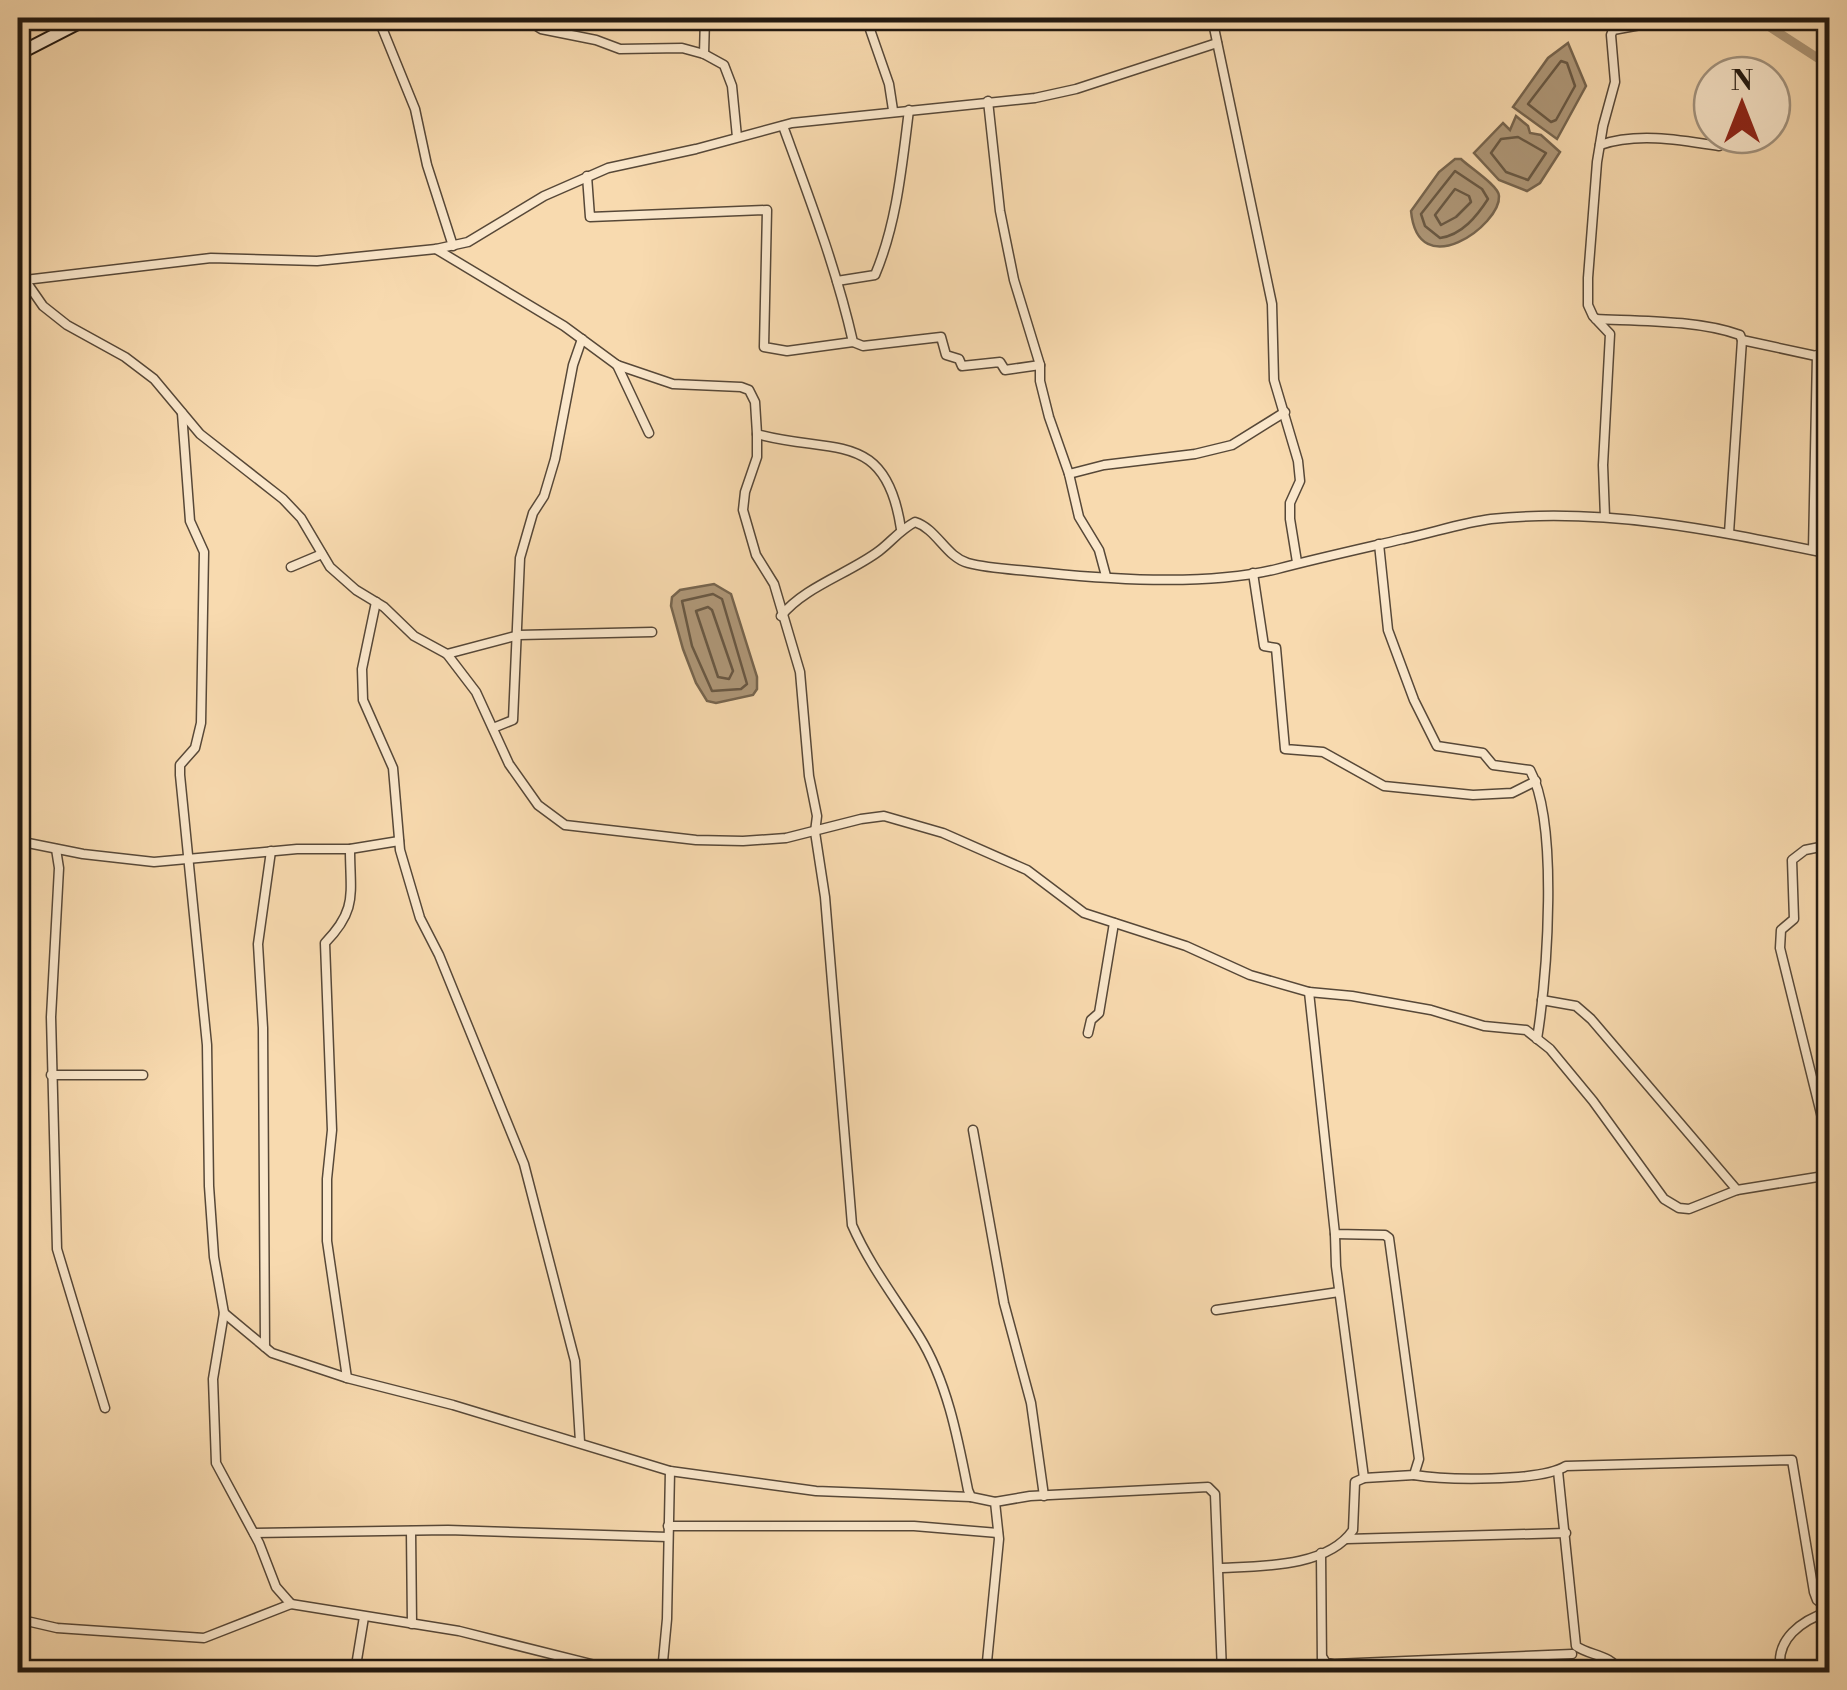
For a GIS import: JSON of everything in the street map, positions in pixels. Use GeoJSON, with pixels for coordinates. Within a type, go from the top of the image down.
{"type":"FeatureCollection","features":[{"type":"Feature","properties":{"kind":"main road"},"geometry":{"type":"LineString","coordinates":[[18,54],[88,18]]}},
{"type":"Feature","properties":{"kind":"street"},"geometry":{"type":"LineString","coordinates":[[378,18],[415,109],[452,246]]}},
{"type":"Feature","properties":{"kind":"street"},"geometry":{"type":"LineString","coordinates":[[524,18],[541,30],[596,40],[620,49],[682,48],[724,65],[732,86],[737,137]]}},
{"type":"Feature","properties":{"kind":"street"},"geometry":{"type":"LineString","coordinates":[[704,54],[705,18]]}},
{"type":"Feature","properties":{"kind":"street"},"geometry":{"type":"LineString","coordinates":[[866,18],[894,110]]}},
{"type":"Feature","properties":{"kind":"street"},"geometry":{"type":"LineString","coordinates":[[1212,18],[1272,304],[1274,380],[1292,433],[1300,480],[1290,503],[1297,562]]}},
{"type":"Feature","properties":{"kind":"street"},"geometry":{"type":"LineString","coordinates":[[1605,517],[1610,334],[1588,305],[1588,278],[1600,146],[1615,82],[1613,30],[1679,18]]}},
{"type":"Feature","properties":{"kind":"street"},"geometry":{"type":"LineString","coordinates":[[1218,44],[1076,90],[783,126],[587,176],[544,196],[468,242],[436,250],[317,261],[211,258],[20,274],[42,306],[154,378],[216,449],[292,507],[330,567],[414,636],[447,654],[466,675],[509,764],[538,805],[565,825],[696,840],[742,841],[786,838],[884,816],[943,833],[1026,870],[1084,913],[1186,946],[1250,975],[1309,992],[1431,1010],[1484,1026],[1526,1030],[1550,1049],[1664,1199],[1679,1208],[1689,1209],[1737,1190],[1830,1175]]}},
{"type":"Feature","properties":{"kind":"street"},"geometry":{"type":"LineString","coordinates":[[988,102],[1006,250],[1040,365],[1049,418],[1070,474],[1078,517],[1099,550],[1106,576]]}},
{"type":"Feature","properties":{"kind":"street"},"geometry":{"type":"LineString","coordinates":[[837,281],[875,274],[884,255],[893,224],[909,110]]}},
{"type":"Feature","properties":{"kind":"street"},"geometry":{"type":"LineString","coordinates":[[783,126],[815,208],[853,342]]}},
{"type":"Feature","properties":{"kind":"street"},"geometry":{"type":"LineString","coordinates":[[1600,146],[1616,140],[1692,143]]}},
{"type":"Feature","properties":{"kind":"street"},"geometry":{"type":"LineString","coordinates":[[587,176],[590,217],[768,210],[764,347],[787,351],[941,337],[947,356],[959,359],[962,366],[1000,362],[1005,370],[1012,371],[1040,365]]}},
{"type":"Feature","properties":{"kind":"street"},"geometry":{"type":"LineString","coordinates":[[436,250],[617,365],[673,384],[750,390],[755,402],[757,457],[744,492],[743,510],[756,555],[774,584],[800,672],[825,898],[852,1225],[866,1256],[921,1339],[953,1422],[971,1497]]}},
{"type":"Feature","properties":{"kind":"street"},"geometry":{"type":"LineString","coordinates":[[1596,319],[1707,327],[1740,335],[1729,533]]}},
{"type":"Feature","properties":{"kind":"street"},"geometry":{"type":"LineString","coordinates":[[493,728],[513,720],[520,558],[533,513],[544,496],[556,459],[573,365],[582,340]]}},
{"type":"Feature","properties":{"kind":"street"},"geometry":{"type":"LineString","coordinates":[[1742,340],[1830,359]]}},
{"type":"Feature","properties":{"kind":"street"},"geometry":{"type":"LineString","coordinates":[[1813,550],[1817,356]]}},
{"type":"Feature","properties":{"kind":"street"},"geometry":{"type":"LineString","coordinates":[[617,365],[649,433]]}},
{"type":"Feature","properties":{"kind":"street"},"geometry":{"type":"LineString","coordinates":[[182,409],[190,520],[204,552],[201,723],[195,748],[180,765],[207,1045],[214,1257],[224,1314],[213,1379],[216,1463],[254,1533],[276,1586],[291,1604]]}},
{"type":"Feature","properties":{"kind":"street"},"geometry":{"type":"LineString","coordinates":[[1070,474],[1232,445],[1285,412]]}},
{"type":"Feature","properties":{"kind":"street"},"geometry":{"type":"LineString","coordinates":[[756,434],[816,442],[866,458],[887,478],[900,530]]}},
{"type":"Feature","properties":{"kind":"street"},"geometry":{"type":"LineString","coordinates":[[781,616],[841,572],[880,551],[900,530],[915,522],[928,526],[962,562],[1106,576],[1204,578],[1253,573],[1492,519],[1605,517],[1729,533],[1830,554]]}},
{"type":"Feature","properties":{"kind":"street"},"geometry":{"type":"LineString","coordinates":[[1379,544],[1388,630],[1414,700],[1437,746],[1483,753],[1493,765],[1530,770],[1536,781],[1545,811],[1547,942],[1537,1038]]}},
{"type":"Feature","properties":{"kind":"street"},"geometry":{"type":"LineString","coordinates":[[290,567],[322,554]]}},
{"type":"Feature","properties":{"kind":"street"},"geometry":{"type":"LineString","coordinates":[[1253,573],[1264,646],[1276,648],[1286,749],[1324,752],[1384,786],[1473,795],[1512,792],[1536,781]]}},
{"type":"Feature","properties":{"kind":"street"},"geometry":{"type":"LineString","coordinates":[[376,602],[362,669],[363,700],[393,768],[399,841],[420,918],[439,955],[524,1164],[575,1360],[580,1442]]}},
{"type":"Feature","properties":{"kind":"street"},"geometry":{"type":"LineString","coordinates":[[447,654],[518,635],[652,632]]}},
{"type":"Feature","properties":{"kind":"street"},"geometry":{"type":"LineString","coordinates":[[18,841],[119,860],[154,862],[271,851],[350,849],[399,841]]}},
{"type":"Feature","properties":{"kind":"street"},"geometry":{"type":"LineString","coordinates":[[1830,845],[1804,850],[1792,860],[1794,919],[1781,930],[1780,948],[1830,1150]]}},
{"type":"Feature","properties":{"kind":"street"},"geometry":{"type":"LineString","coordinates":[[56,849],[59,868],[51,1075],[56,1249],[105,1408]]}},
{"type":"Feature","properties":{"kind":"street"},"geometry":{"type":"LineString","coordinates":[[347,1378],[327,1241],[332,1130],[325,943],[348,916],[350,849]]}},
{"type":"Feature","properties":{"kind":"street"},"geometry":{"type":"LineString","coordinates":[[265,1348],[263,1028],[258,944],[271,851]]}},
{"type":"Feature","properties":{"kind":"street"},"geometry":{"type":"LineString","coordinates":[[1088,1033],[1091,1020],[1099,1013],[1114,923]]}},
{"type":"Feature","properties":{"kind":"street"},"geometry":{"type":"LineString","coordinates":[[1309,992],[1339,1292],[1364,1478]]}},
{"type":"Feature","properties":{"kind":"street"},"geometry":{"type":"LineString","coordinates":[[1542,1000],[1576,1006],[1592,1020],[1737,1190]]}},
{"type":"Feature","properties":{"kind":"street"},"geometry":{"type":"LineString","coordinates":[[51,1075],[143,1075]]}},
{"type":"Feature","properties":{"kind":"street"},"geometry":{"type":"LineString","coordinates":[[974,1130],[1004,1303],[1031,1403],[1044,1496]]}},
{"type":"Feature","properties":{"kind":"street"},"geometry":{"type":"LineString","coordinates":[[1335,1234],[1385,1234],[1389,1238],[1419,1458],[1414,1474]]}},
{"type":"Feature","properties":{"kind":"street"},"geometry":{"type":"LineString","coordinates":[[1216,1310],[1339,1292]]}},
{"type":"Feature","properties":{"kind":"street"},"geometry":{"type":"LineString","coordinates":[[224,1314],[272,1353],[670,1471],[816,1491],[971,1497],[995,1502],[1208,1487],[1214,1494],[1222,1672]]}},
{"type":"Feature","properties":{"kind":"street"},"geometry":{"type":"LineString","coordinates":[[1347,1539],[1353,1530],[1355,1482],[1364,1478],[1414,1474],[1436,1478],[1558,1470],[1566,1466],[1792,1460],[1814,1592],[1821,1605],[1830,1611]]}},
{"type":"Feature","properties":{"kind":"street"},"geometry":{"type":"LineString","coordinates":[[1558,1470],[1576,1646],[1601,1655],[1620,1672]]}},
{"type":"Feature","properties":{"kind":"street"},"geometry":{"type":"LineString","coordinates":[[662,1672],[670,1471]]}},
{"type":"Feature","properties":{"kind":"street"},"geometry":{"type":"LineString","coordinates":[[986,1672],[998,1533],[995,1502]]}},
{"type":"Feature","properties":{"kind":"street"},"geometry":{"type":"LineString","coordinates":[[254,1533],[914,1526],[998,1533]]}},
{"type":"Feature","properties":{"kind":"street"},"geometry":{"type":"LineString","coordinates":[[411,1530],[412,1624]]}},
{"type":"Feature","properties":{"kind":"street"},"geometry":{"type":"LineString","coordinates":[[1218,1568],[1290,1562],[1321,1553],[1347,1539],[1566,1533]]}},
{"type":"Feature","properties":{"kind":"street"},"geometry":{"type":"LineString","coordinates":[[1286,1672],[1319,1669],[1323,1658],[1321,1553]]}},
{"type":"Feature","properties":{"kind":"street"},"geometry":{"type":"LineString","coordinates":[[18,1619],[56,1628],[204,1638],[291,1604],[459,1631],[624,1672]]}},
{"type":"Feature","properties":{"kind":"street"},"geometry":{"type":"LineString","coordinates":[[1782,1672],[1779,1663],[1784,1644],[1795,1626],[1830,1611]]}},
{"type":"Feature","properties":{"kind":"street"},"geometry":{"type":"LineString","coordinates":[[355,1672],[364,1617]]}},
{"type":"Feature","properties":{"kind":"street"},"geometry":{"type":"LineString","coordinates":[[1323,1658],[1334,1664],[1572,1654]]}},
{"type":"Feature","properties":{"kind":"water"},"geometry":{"type":"Polygon","coordinates":[[[1568,43],[1586,86],[1557,139],[1513,107],[1548,58],[1568,43]]]}},
{"type":"Feature","properties":{"kind":"water"},"geometry":{"type":"Polygon","coordinates":[[[1516,116],[1530,133],[1541,135],[1560,152],[1540,183],[1527,191],[1499,180],[1474,153],[1503,123],[1510,130],[1516,116]]]}},
{"type":"Feature","properties":{"kind":"water"},"geometry":{"type":"Polygon","coordinates":[[[1455,159],[1461,159],[1494,187],[1499,196],[1496,208],[1474,233],[1458,242],[1428,244],[1417,233],[1411,211],[1439,172],[1455,159]]]}},
{"type":"Feature","properties":{"kind":"water"},"geometry":{"type":"Polygon","coordinates":[[[714,584],[731,594],[757,677],[753,695],[716,703],[707,701],[696,683],[671,606],[672,597],[680,590],[714,584]]]}},
{"type":"Feature","properties":{"kind":"waterway"},"geometry":{"type":"LineString","coordinates":[[1756,18],[1830,66]]}}]}
